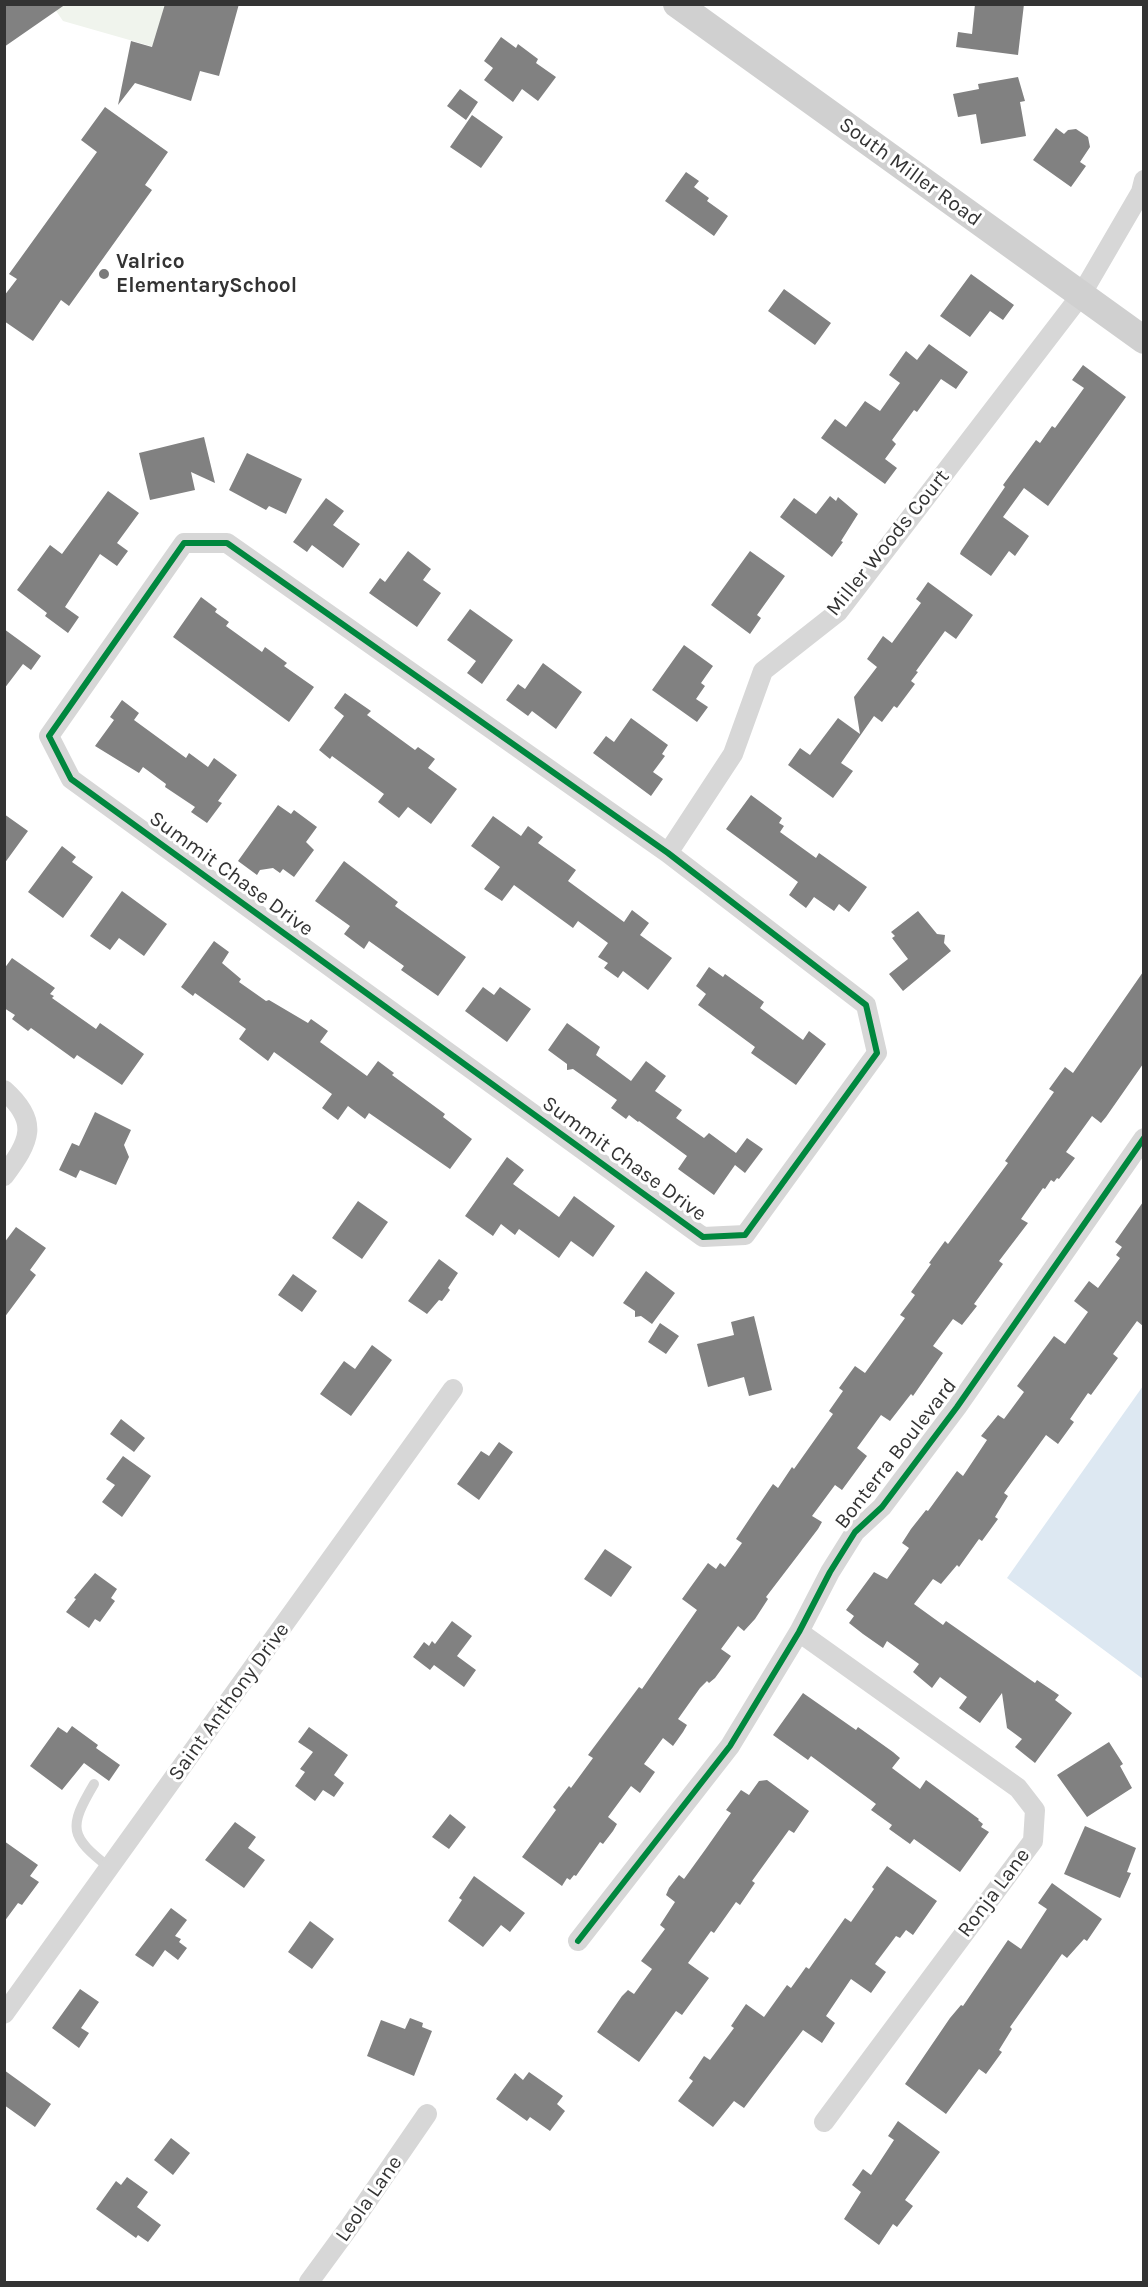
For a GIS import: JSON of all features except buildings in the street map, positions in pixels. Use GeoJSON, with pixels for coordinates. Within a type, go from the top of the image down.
{"type":"FeatureCollection","features":[{"type":"Feature","properties":{"kind":"street","name":"South Miller Road"},"geometry":{"type":"LineString","coordinates":[[677,4],[1143,340]]}},
{"type":"Feature","properties":{"kind":"street","name":"Miller Woods Court"},"geometry":{"type":"LineString","coordinates":[[668,853],[733,754],[763,671],[838,612],[1081,295],[1141,192],[1143,180]]}},
{"type":"Feature","properties":{"kind":"street","name":"Summit Chase Drive"},"geometry":{"type":"LineString","coordinates":[[184,543],[227,543],[668,853],[866,1005],[877,1053],[745,1235],[703,1237],[72,779],[49,736],[184,543]]}},
{"type":"Feature","properties":{"kind":"street"},"geometry":{"type":"LineString","coordinates":[[4,1090],[17,1102],[28,1123],[23,1147],[4,1176]]}},
{"type":"Feature","properties":{"kind":"street","name":"Bonterra Boulevard"},"geometry":{"type":"LineString","coordinates":[[578,1941],[730,1746],[800,1632],[830,1572],[855,1532],[882,1507],[957,1407],[1143,1138]]}},
{"type":"Feature","properties":{"kind":"street","name":"Saint Anthony Drive"},"geometry":{"type":"LineString","coordinates":[[4,2014],[453,1389]]}},
{"type":"Feature","properties":{"kind":"street","name":"Ronja Lane"},"geometry":{"type":"LineString","coordinates":[[800,1632],[1018,1788],[1035,1810],[1033,1841],[824,2122]]}},
{"type":"Feature","properties":{"kind":"street","name":"Leola Lane"},"geometry":{"type":"LineString","coordinates":[[309,2283],[427,2114]]}},
{"type":"Feature","properties":{"kind":"lane"},"geometry":{"type":"LineString","coordinates":[[94,1785],[78,1811],[75,1826],[77,1836],[92,1854],[110,1868]]}},
{"type":"Feature","properties":{"kind":"shaded area"},"geometry":{"type":"Polygon","coordinates":[[[52,5],[165,5],[154,47],[63,21],[52,5]]]}},
{"type":"Feature","properties":{"kind":"shaded area"},"geometry":{"type":"Polygon","coordinates":[[[1143,1386],[1143,1679],[1007,1578],[1143,1386]]]}},
{"type":"Feature","properties":{"kind":"cycle path"},"geometry":{"type":"LineString","coordinates":[[184,543],[227,543],[668,853],[866,1005],[877,1053],[745,1235],[703,1237],[71,779],[49,736],[184,543]]}},
{"type":"Feature","properties":{"kind":"cycle path"},"geometry":{"type":"LineString","coordinates":[[578,1941],[730,1746],[799,1632],[830,1572],[855,1532],[882,1507],[957,1407],[1144,1138]]}},
{"type":"Feature","properties":{"kind":"place","name":"Valrico ElementarySchool"},"geometry":{"type":"Point","coordinates":[104,274]}}]}
